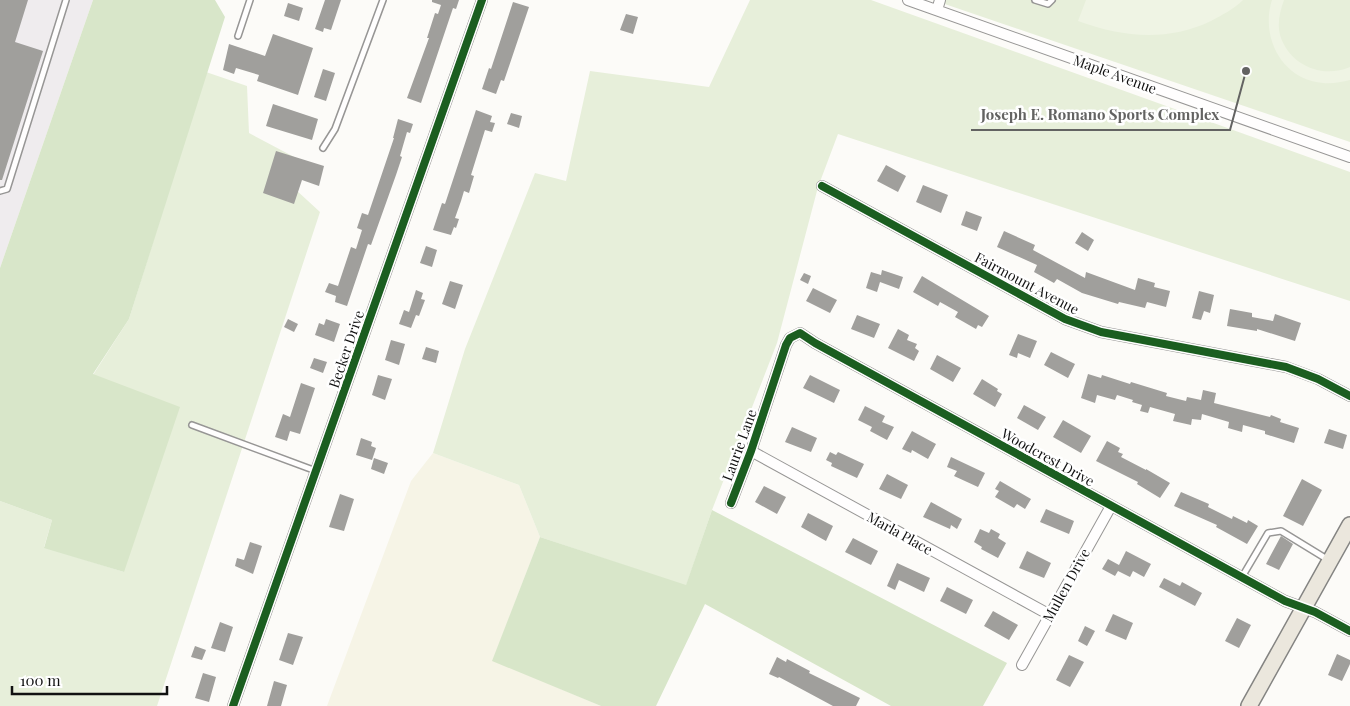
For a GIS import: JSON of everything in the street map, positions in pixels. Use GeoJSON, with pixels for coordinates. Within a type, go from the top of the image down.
{"type":"FeatureCollection","features":[{"type":"Feature","properties":{"kind":"main road"},"geometry":{"type":"LineString","coordinates":[[1249,706],[1350,525]]}},
{"type":"Feature","properties":{"kind":"street","name":"Becker Drive"},"geometry":{"type":"LineString","coordinates":[[233,706],[482,0]]}},
{"type":"Feature","properties":{"kind":"street","name":"Maple Avenue"},"geometry":{"type":"LineString","coordinates":[[908,0],[938,5],[1350,158]]}},
{"type":"Feature","properties":{"kind":"street","name":"Fairmount Avenue"},"geometry":{"type":"LineString","coordinates":[[822,186],[1078,325],[1101,332],[1286,367],[1318,379],[1350,396]]}},
{"type":"Feature","properties":{"kind":"street","name":"Woodcrest Drive"},"geometry":{"type":"LineString","coordinates":[[770,395],[786,345],[790,338],[800,333],[1242,578],[1285,601],[1315,612],[1350,631]]}},
{"type":"Feature","properties":{"kind":"street","name":"Laurie Lane"},"geometry":{"type":"LineString","coordinates":[[731,503],[770,395]]}},
{"type":"Feature","properties":{"kind":"street","name":"Marla Place"},"geometry":{"type":"LineString","coordinates":[[751,451],[1050,615]]}},
{"type":"Feature","properties":{"kind":"street","name":"Mullen Drive"},"geometry":{"type":"LineString","coordinates":[[1022,665],[1111,506]]}},
{"type":"Feature","properties":{"kind":"lane"},"geometry":{"type":"LineString","coordinates":[[0,191],[7,189],[66,0]]}},
{"type":"Feature","properties":{"kind":"lane"},"geometry":{"type":"LineString","coordinates":[[238,36],[250,0]]}},
{"type":"Feature","properties":{"kind":"lane"},"geometry":{"type":"LineString","coordinates":[[324,148],[336,130],[383,0]]}},
{"type":"Feature","properties":{"kind":"lane"},"geometry":{"type":"LineString","coordinates":[[1035,0],[1048,4],[1052,0]]}},
{"type":"Feature","properties":{"kind":"lane"},"geometry":{"type":"LineString","coordinates":[[192,425],[316,471]]}},
{"type":"Feature","properties":{"kind":"lane"},"geometry":{"type":"LineString","coordinates":[[1242,578],[1268,533],[1274,531],[1281,531],[1330,561]]}},
{"type":"Feature","properties":{"kind":"shaded area"},"geometry":{"type":"Polygon","coordinates":[[[0,0],[93,0],[0,268],[0,0]]]}},
{"type":"Feature","properties":{"kind":"shaded area"},"geometry":{"type":"Polygon","coordinates":[[[433,453],[519,485],[540,537],[493,660],[601,706],[327,706],[411,481],[433,453]]]}},
{"type":"Feature","properties":{"kind":"green space"},"geometry":{"type":"Polygon","coordinates":[[[93,0],[215,0],[225,17],[129,319],[93,374],[180,407],[124,572],[44,548],[52,520],[0,501],[0,268],[93,0]]]}},
{"type":"Feature","properties":{"kind":"green space"},"geometry":{"type":"Polygon","coordinates":[[[750,0],[871,0],[1350,172],[1350,301],[838,134],[818,187],[777,343],[712,510],[686,586],[540,537],[519,485],[433,453],[465,349],[535,173],[566,181],[590,71],[709,87],[750,0]]]}},
{"type":"Feature","properties":{"kind":"green space"},"geometry":{"type":"Polygon","coordinates":[[[933,0],[1350,0],[1350,142],[933,0]]]}},
{"type":"Feature","properties":{"kind":"green space"},"geometry":{"type":"Polygon","coordinates":[[[1086,0],[1243,0],[1224,14],[1194,28],[1178,32],[1144,35],[1111,31],[1078,21],[1086,0]]]}},
{"type":"Feature","properties":{"kind":"green space"},"geometry":{"type":"Polygon","coordinates":[[[1272,0],[1284,0],[1279,17],[1279,31],[1284,45],[1291,54],[1308,67],[1318,70],[1329,71],[1350,67],[1350,80],[1323,83],[1309,80],[1296,74],[1286,65],[1272,42],[1269,14],[1272,0]]]}},
{"type":"Feature","properties":{"kind":"green space"},"geometry":{"type":"Polygon","coordinates":[[[206,72],[247,86],[249,133],[298,159],[295,189],[320,212],[157,706],[0,706],[0,501],[52,520],[44,547],[124,572],[93,375],[129,319],[206,72]]]}},
{"type":"Feature","properties":{"kind":"green space"},"geometry":{"type":"Polygon","coordinates":[[[712,510],[1007,663],[983,706],[891,706],[705,604],[656,706],[601,706],[492,661],[540,537],[686,585],[712,510]]]}},
{"type":"Feature","properties":{"kind":"building"},"geometry":{"type":"Polygon","coordinates":[[[0,0],[28,0],[15,42],[43,51],[2,180],[0,180],[0,0]]]}},
{"type":"Feature","properties":{"kind":"building"},"geometry":{"type":"Polygon","coordinates":[[[325,0],[341,0],[331,30],[324,28],[323,32],[315,29],[325,0]]]}},
{"type":"Feature","properties":{"kind":"building"},"geometry":{"type":"Polygon","coordinates":[[[432,0],[459,0],[456,9],[453,8],[421,103],[407,98],[429,38],[427,38],[435,13],[438,14],[441,5],[432,2],[432,0]]]}},
{"type":"Feature","properties":{"kind":"building"},"geometry":{"type":"Polygon","coordinates":[[[513,2],[529,7],[504,81],[501,80],[496,94],[482,89],[489,68],[491,69],[513,2]]]}},
{"type":"Feature","properties":{"kind":"building"},"geometry":{"type":"Polygon","coordinates":[[[288,3],[303,8],[299,21],[284,16],[288,3]]]}},
{"type":"Feature","properties":{"kind":"building"},"geometry":{"type":"Polygon","coordinates":[[[626,14],[638,17],[633,34],[620,30],[626,14]]]}},
{"type":"Feature","properties":{"kind":"building"},"geometry":{"type":"Polygon","coordinates":[[[273,34],[313,48],[298,95],[257,81],[259,75],[236,68],[234,74],[223,70],[229,44],[265,56],[273,34]]]}},
{"type":"Feature","properties":{"kind":"building"},"geometry":{"type":"Polygon","coordinates":[[[323,69],[335,73],[326,101],[314,97],[323,69]]]}},
{"type":"Feature","properties":{"kind":"building"},"geometry":{"type":"Polygon","coordinates":[[[273,104],[318,119],[312,140],[266,126],[273,104]]]}},
{"type":"Feature","properties":{"kind":"building"},"geometry":{"type":"Polygon","coordinates":[[[476,110],[492,116],[490,122],[495,123],[492,132],[485,130],[471,175],[474,176],[469,193],[464,191],[455,218],[459,219],[451,235],[433,230],[442,203],[445,204],[476,110]]]}},
{"type":"Feature","properties":{"kind":"building"},"geometry":{"type":"Polygon","coordinates":[[[511,113],[522,116],[519,128],[507,124],[511,113]]]}},
{"type":"Feature","properties":{"kind":"building"},"geometry":{"type":"Polygon","coordinates":[[[398,119],[413,124],[410,133],[407,132],[396,175],[371,245],[368,244],[347,306],[335,302],[336,296],[325,292],[329,283],[338,286],[351,247],[356,249],[362,230],[357,228],[362,213],[368,215],[394,138],[398,119]]]}},
{"type":"Feature","properties":{"kind":"building"},"geometry":{"type":"Polygon","coordinates":[[[276,151],[324,166],[319,186],[302,180],[294,204],[263,193],[276,151]]]}},
{"type":"Feature","properties":{"kind":"building"},"geometry":{"type":"Polygon","coordinates":[[[886,165],[906,176],[898,192],[877,181],[886,165]]]}},
{"type":"Feature","properties":{"kind":"building"},"geometry":{"type":"Polygon","coordinates":[[[923,185],[948,195],[941,213],[916,202],[923,185]]]}},
{"type":"Feature","properties":{"kind":"building"},"geometry":{"type":"Polygon","coordinates":[[[966,211],[982,217],[977,231],[961,225],[966,211]]]}},
{"type":"Feature","properties":{"kind":"building"},"geometry":{"type":"Polygon","coordinates":[[[1004,231],[1035,245],[1033,250],[1085,278],[1086,272],[1135,290],[1138,278],[1155,283],[1154,287],[1170,291],[1166,307],[1147,302],[1145,308],[1119,302],[1118,304],[1082,293],[1057,279],[1054,283],[1034,272],[1037,265],[997,247],[1004,231]]]}},
{"type":"Feature","properties":{"kind":"building"},"geometry":{"type":"Polygon","coordinates":[[[1082,232],[1094,240],[1088,251],[1075,243],[1082,232]]]}},
{"type":"Feature","properties":{"kind":"building"},"geometry":{"type":"Polygon","coordinates":[[[426,246],[437,250],[432,267],[420,263],[426,246]]]}},
{"type":"Feature","properties":{"kind":"building"},"geometry":{"type":"Polygon","coordinates":[[[882,270],[903,277],[899,289],[880,282],[877,292],[866,288],[871,272],[881,275],[882,270]]]}},
{"type":"Feature","properties":{"kind":"building"},"geometry":{"type":"Polygon","coordinates":[[[804,273],[811,276],[808,284],[800,280],[804,273]]]}},
{"type":"Feature","properties":{"kind":"building"},"geometry":{"type":"Polygon","coordinates":[[[922,276],[989,316],[982,327],[978,325],[976,329],[955,317],[958,312],[940,302],[938,306],[913,292],[922,276]]]}},
{"type":"Feature","properties":{"kind":"building"},"geometry":{"type":"Polygon","coordinates":[[[450,281],[463,285],[455,309],[442,304],[450,281]]]}},
{"type":"Feature","properties":{"kind":"building"},"geometry":{"type":"Polygon","coordinates":[[[813,288],[837,300],[830,313],[806,301],[813,288]]]}},
{"type":"Feature","properties":{"kind":"building"},"geometry":{"type":"Polygon","coordinates":[[[416,290],[423,293],[421,299],[425,300],[419,316],[416,315],[411,328],[399,324],[404,310],[409,312],[416,290]]]}},
{"type":"Feature","properties":{"kind":"building"},"geometry":{"type":"Polygon","coordinates":[[[1199,291],[1214,295],[1210,313],[1204,311],[1201,320],[1192,318],[1199,291]]]}},
{"type":"Feature","properties":{"kind":"building"},"geometry":{"type":"Polygon","coordinates":[[[1230,309],[1252,313],[1252,317],[1273,321],[1275,314],[1301,323],[1295,341],[1257,329],[1257,331],[1227,326],[1230,309]]]}},
{"type":"Feature","properties":{"kind":"building"},"geometry":{"type":"Polygon","coordinates":[[[857,315],[880,324],[874,338],[851,329],[857,315]]]}},
{"type":"Feature","properties":{"kind":"building"},"geometry":{"type":"Polygon","coordinates":[[[288,319],[298,324],[294,332],[284,327],[288,319]]]}},
{"type":"Feature","properties":{"kind":"building"},"geometry":{"type":"Polygon","coordinates":[[[326,319],[340,324],[334,342],[315,335],[319,323],[324,325],[326,319]]]}},
{"type":"Feature","properties":{"kind":"building"},"geometry":{"type":"Polygon","coordinates":[[[898,329],[909,335],[907,340],[917,344],[915,348],[919,351],[914,361],[888,348],[898,329]]]}},
{"type":"Feature","properties":{"kind":"building"},"geometry":{"type":"Polygon","coordinates":[[[1018,334],[1037,341],[1030,358],[1018,353],[1017,358],[1009,355],[1018,334]]]}},
{"type":"Feature","properties":{"kind":"building"},"geometry":{"type":"Polygon","coordinates":[[[391,340],[405,344],[399,365],[385,360],[391,340]]]}},
{"type":"Feature","properties":{"kind":"building"},"geometry":{"type":"Polygon","coordinates":[[[426,347],[439,351],[436,363],[422,359],[426,347]]]}},
{"type":"Feature","properties":{"kind":"building"},"geometry":{"type":"Polygon","coordinates":[[[1051,352],[1075,364],[1068,378],[1044,365],[1051,352]]]}},
{"type":"Feature","properties":{"kind":"building"},"geometry":{"type":"Polygon","coordinates":[[[937,355],[961,368],[953,382],[930,369],[937,355]]]}},
{"type":"Feature","properties":{"kind":"building"},"geometry":{"type":"Polygon","coordinates":[[[314,358],[327,362],[323,373],[310,368],[314,358]]]}},
{"type":"Feature","properties":{"kind":"building"},"geometry":{"type":"Polygon","coordinates":[[[1088,374],[1101,378],[1102,375],[1130,384],[1131,382],[1167,393],[1166,396],[1186,401],[1187,397],[1201,400],[1203,390],[1216,393],[1214,403],[1270,417],[1271,415],[1281,419],[1280,422],[1299,428],[1294,443],[1265,434],[1265,431],[1243,425],[1242,432],[1228,428],[1229,422],[1202,414],[1201,420],[1192,419],[1191,425],[1173,421],[1175,414],[1150,407],[1148,413],[1140,411],[1142,405],[1117,395],[1115,400],[1097,395],[1095,403],[1081,398],[1088,374]]]}},
{"type":"Feature","properties":{"kind":"building"},"geometry":{"type":"Polygon","coordinates":[[[378,375],[392,379],[385,400],[372,395],[378,375]]]}},
{"type":"Feature","properties":{"kind":"building"},"geometry":{"type":"Polygon","coordinates":[[[810,375],[840,390],[834,403],[803,388],[810,375]]]}},
{"type":"Feature","properties":{"kind":"building"},"geometry":{"type":"Polygon","coordinates":[[[982,379],[998,389],[997,391],[1002,394],[995,407],[973,394],[982,379]]]}},
{"type":"Feature","properties":{"kind":"building"},"geometry":{"type":"Polygon","coordinates":[[[301,383],[315,388],[300,434],[290,431],[287,441],[275,437],[283,414],[290,417],[301,383]]]}},
{"type":"Feature","properties":{"kind":"building"},"geometry":{"type":"Polygon","coordinates":[[[1024,405],[1046,417],[1038,430],[1017,418],[1024,405]]]}},
{"type":"Feature","properties":{"kind":"building"},"geometry":{"type":"Polygon","coordinates":[[[865,406],[885,416],[882,422],[894,427],[887,440],[870,431],[872,427],[858,420],[865,406]]]}},
{"type":"Feature","properties":{"kind":"building"},"geometry":{"type":"Polygon","coordinates":[[[1063,420],[1091,436],[1081,453],[1053,437],[1063,420]]]}},
{"type":"Feature","properties":{"kind":"building"},"geometry":{"type":"Polygon","coordinates":[[[792,427],[817,438],[811,452],[785,442],[792,427]]]}},
{"type":"Feature","properties":{"kind":"building"},"geometry":{"type":"Polygon","coordinates":[[[1329,429],[1347,435],[1343,449],[1324,443],[1329,429]]]}},
{"type":"Feature","properties":{"kind":"building"},"geometry":{"type":"Polygon","coordinates":[[[912,431],[936,444],[928,459],[912,450],[911,453],[902,449],[912,431]]]}},
{"type":"Feature","properties":{"kind":"building"},"geometry":{"type":"Polygon","coordinates":[[[361,438],[372,442],[371,446],[376,448],[372,460],[356,455],[361,438]]]}},
{"type":"Feature","properties":{"kind":"building"},"geometry":{"type":"Polygon","coordinates":[[[1107,441],[1120,448],[1118,452],[1123,454],[1121,457],[1170,483],[1160,498],[1137,484],[1138,482],[1096,461],[1107,441]]]}},
{"type":"Feature","properties":{"kind":"building"},"geometry":{"type":"Polygon","coordinates":[[[830,452],[836,455],[838,452],[864,464],[857,478],[831,466],[832,463],[826,460],[830,452]]]}},
{"type":"Feature","properties":{"kind":"building"},"geometry":{"type":"Polygon","coordinates":[[[951,457],[985,473],[978,487],[954,476],[957,471],[947,467],[951,457]]]}},
{"type":"Feature","properties":{"kind":"building"},"geometry":{"type":"Polygon","coordinates":[[[374,458],[388,463],[384,474],[371,469],[374,458]]]}},
{"type":"Feature","properties":{"kind":"building"},"geometry":{"type":"Polygon","coordinates":[[[887,474],[908,485],[901,499],[879,489],[887,474]]]}},
{"type":"Feature","properties":{"kind":"building"},"geometry":{"type":"Polygon","coordinates":[[[1302,479],[1322,490],[1303,526],[1283,516],[1302,479]]]}},
{"type":"Feature","properties":{"kind":"building"},"geometry":{"type":"Polygon","coordinates":[[[1000,481],[1031,499],[1025,509],[1017,504],[1014,508],[995,497],[999,491],[995,489],[1000,481]]]}},
{"type":"Feature","properties":{"kind":"building"},"geometry":{"type":"Polygon","coordinates":[[[764,486],[786,497],[777,514],[755,502],[764,486]]]}},
{"type":"Feature","properties":{"kind":"building"},"geometry":{"type":"Polygon","coordinates":[[[1181,492],[1209,504],[1208,507],[1232,519],[1233,516],[1247,523],[1248,520],[1258,526],[1247,544],[1216,527],[1217,525],[1174,506],[1181,492]]]}},
{"type":"Feature","properties":{"kind":"building"},"geometry":{"type":"Polygon","coordinates":[[[340,494],[354,499],[344,531],[329,527],[340,494]]]}},
{"type":"Feature","properties":{"kind":"building"},"geometry":{"type":"Polygon","coordinates":[[[931,502],[962,519],[957,529],[951,525],[950,529],[923,517],[931,502]]]}},
{"type":"Feature","properties":{"kind":"building"},"geometry":{"type":"Polygon","coordinates":[[[1046,509],[1074,521],[1069,534],[1040,522],[1046,509]]]}},
{"type":"Feature","properties":{"kind":"building"},"geometry":{"type":"Polygon","coordinates":[[[808,513],[833,526],[826,541],[801,527],[808,513]]]}},
{"type":"Feature","properties":{"kind":"building"},"geometry":{"type":"Polygon","coordinates":[[[980,529],[989,533],[991,529],[1000,534],[998,538],[1006,543],[998,558],[981,549],[982,547],[974,542],[980,529]]]}},
{"type":"Feature","properties":{"kind":"building"},"geometry":{"type":"Polygon","coordinates":[[[1281,536],[1293,544],[1279,570],[1266,564],[1281,536]]]}},
{"type":"Feature","properties":{"kind":"building"},"geometry":{"type":"Polygon","coordinates":[[[853,538],[878,551],[871,565],[845,552],[853,538]]]}},
{"type":"Feature","properties":{"kind":"building"},"geometry":{"type":"Polygon","coordinates":[[[250,542],[262,546],[253,574],[235,566],[237,558],[244,560],[250,542]]]}},
{"type":"Feature","properties":{"kind":"building"},"geometry":{"type":"Polygon","coordinates":[[[1027,551],[1051,563],[1044,578],[1019,568],[1027,551]]]}},
{"type":"Feature","properties":{"kind":"building"},"geometry":{"type":"Polygon","coordinates":[[[1126,551],[1151,564],[1144,577],[1133,571],[1130,577],[1118,571],[1115,576],[1102,569],[1108,559],[1119,565],[1126,551]]]}},
{"type":"Feature","properties":{"kind":"building"},"geometry":{"type":"Polygon","coordinates":[[[897,563],[930,578],[924,592],[899,580],[895,590],[887,586],[897,563]]]}},
{"type":"Feature","properties":{"kind":"building"},"geometry":{"type":"Polygon","coordinates":[[[1164,578],[1180,586],[1182,582],[1202,593],[1195,606],[1159,587],[1164,578]]]}},
{"type":"Feature","properties":{"kind":"building"},"geometry":{"type":"Polygon","coordinates":[[[947,587],[973,600],[966,614],[940,601],[947,587]]]}},
{"type":"Feature","properties":{"kind":"building"},"geometry":{"type":"Polygon","coordinates":[[[993,611],[1018,625],[1009,640],[984,626],[993,611]]]}},
{"type":"Feature","properties":{"kind":"building"},"geometry":{"type":"Polygon","coordinates":[[[1113,614],[1133,623],[1126,640],[1105,631],[1113,614]]]}},
{"type":"Feature","properties":{"kind":"building"},"geometry":{"type":"Polygon","coordinates":[[[1237,618],[1251,625],[1239,648],[1225,641],[1237,618]]]}},
{"type":"Feature","properties":{"kind":"building"},"geometry":{"type":"Polygon","coordinates":[[[220,622],[233,627],[225,652],[211,648],[220,622]]]}},
{"type":"Feature","properties":{"kind":"building"},"geometry":{"type":"Polygon","coordinates":[[[1085,626],[1095,631],[1087,646],[1078,641],[1085,626]]]}},
{"type":"Feature","properties":{"kind":"building"},"geometry":{"type":"Polygon","coordinates":[[[288,633],[303,637],[293,665],[279,660],[288,633]]]}},
{"type":"Feature","properties":{"kind":"building"},"geometry":{"type":"Polygon","coordinates":[[[195,646],[206,650],[202,660],[191,657],[195,646]]]}},
{"type":"Feature","properties":{"kind":"building"},"geometry":{"type":"Polygon","coordinates":[[[1337,654],[1350,660],[1342,681],[1328,675],[1337,654]]]}},
{"type":"Feature","properties":{"kind":"building"},"geometry":{"type":"Polygon","coordinates":[[[1069,655],[1084,662],[1070,687],[1056,680],[1069,655]]]}},
{"type":"Feature","properties":{"kind":"building"},"geometry":{"type":"Polygon","coordinates":[[[777,657],[786,662],[787,659],[810,671],[809,673],[860,698],[856,706],[833,706],[779,677],[769,674],[777,657]]]}},
{"type":"Feature","properties":{"kind":"building"},"geometry":{"type":"Polygon","coordinates":[[[203,673],[216,677],[209,702],[195,698],[203,673]]]}},
{"type":"Feature","properties":{"kind":"building"},"geometry":{"type":"Polygon","coordinates":[[[274,681],[287,685],[281,706],[267,706],[274,681]]]}},
{"type":"Feature","properties":{"kind":"cycle path"},"geometry":{"type":"LineString","coordinates":[[233,706],[482,0]]}},
{"type":"Feature","properties":{"kind":"cycle path"},"geometry":{"type":"LineString","coordinates":[[822,186],[1065,319],[1101,332],[1286,367],[1318,379],[1350,396]]}},
{"type":"Feature","properties":{"kind":"cycle path"},"geometry":{"type":"LineString","coordinates":[[731,503],[751,451],[786,345],[790,338],[800,333],[1285,601],[1315,612],[1350,631]]}},
{"type":"Feature","properties":{"kind":"place","name":"Joseph E. Romano Sports Complex"},"geometry":{"type":"Point","coordinates":[1246,71]}}]}
